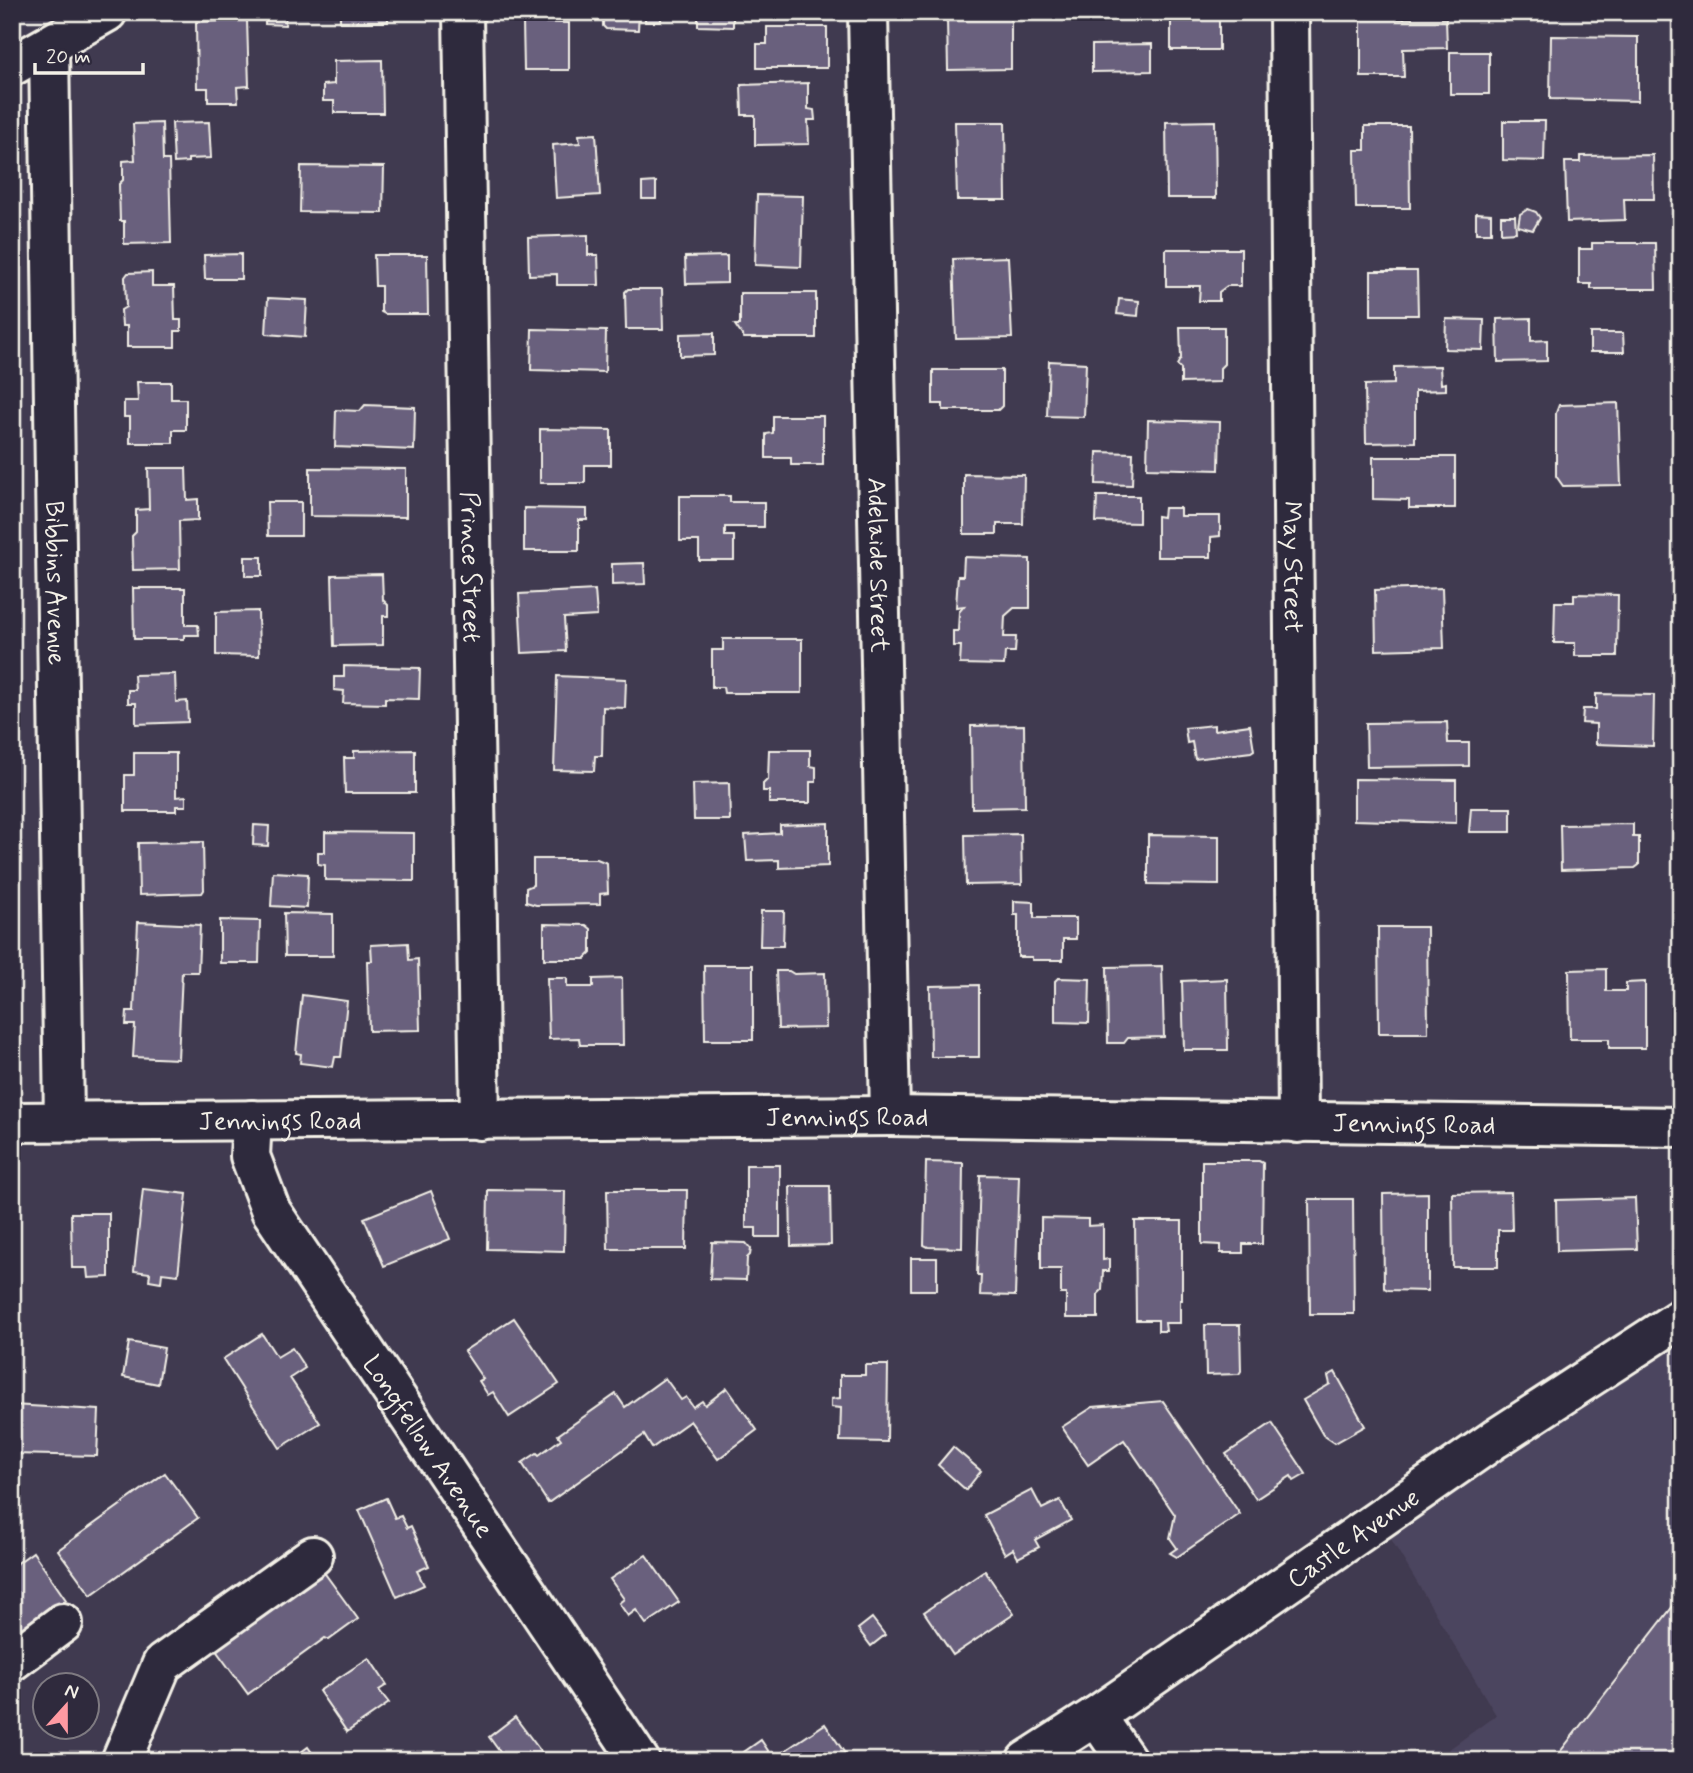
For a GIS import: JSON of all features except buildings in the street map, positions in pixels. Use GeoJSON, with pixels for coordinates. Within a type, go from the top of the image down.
{"type":"FeatureCollection","features":[{"type":"Feature","properties":{"kind":"street"},"geometry":{"type":"LineString","coordinates":[[12,66],[107,12]]}},
{"type":"Feature","properties":{"kind":"street","name":"Prince Street"},"geometry":{"type":"LineString","coordinates":[[463,12],[480,1120]]}},
{"type":"Feature","properties":{"kind":"street","name":"Adelaide Street"},"geometry":{"type":"LineString","coordinates":[[868,12],[890,1116]]}},
{"type":"Feature","properties":{"kind":"street","name":"May Street"},"geometry":{"type":"LineString","coordinates":[[1289,12],[1298,1123]]}},
{"type":"Feature","properties":{"kind":"street","name":"Bibbins Avenue"},"geometry":{"type":"LineString","coordinates":[[49,46],[64,1121]]}},
{"type":"Feature","properties":{"kind":"street","name":"Jennings Road"},"geometry":{"type":"LineString","coordinates":[[12,1122],[890,1116],[1681,1127]]}},
{"type":"Feature","properties":{"kind":"street","name":"Longfellow Avenue"},"geometry":{"type":"LineString","coordinates":[[252,1120],[250,1156],[271,1211],[639,1761]]}},
{"type":"Feature","properties":{"kind":"street","name":"Castle Avenue"},"geometry":{"type":"LineString","coordinates":[[1026,1761],[1096,1716],[1495,1439],[1681,1318]]}},
{"type":"Feature","properties":{"kind":"street"},"geometry":{"type":"LineString","coordinates":[[121,1761],[162,1664],[313,1556]]}},
{"type":"Feature","properties":{"kind":"street"},"geometry":{"type":"LineString","coordinates":[[12,1661],[63,1623]]}},
{"type":"Feature","properties":{"kind":"street"},"geometry":{"type":"LineString","coordinates":[[1096,1716],[1127,1761]]}},
{"type":"Feature","properties":{"kind":"shaded area"},"geometry":{"type":"Polygon","coordinates":[[[1681,1336],[1681,1761],[1433,1761],[1496,1715],[1388,1534],[1681,1336]]]}}]}
